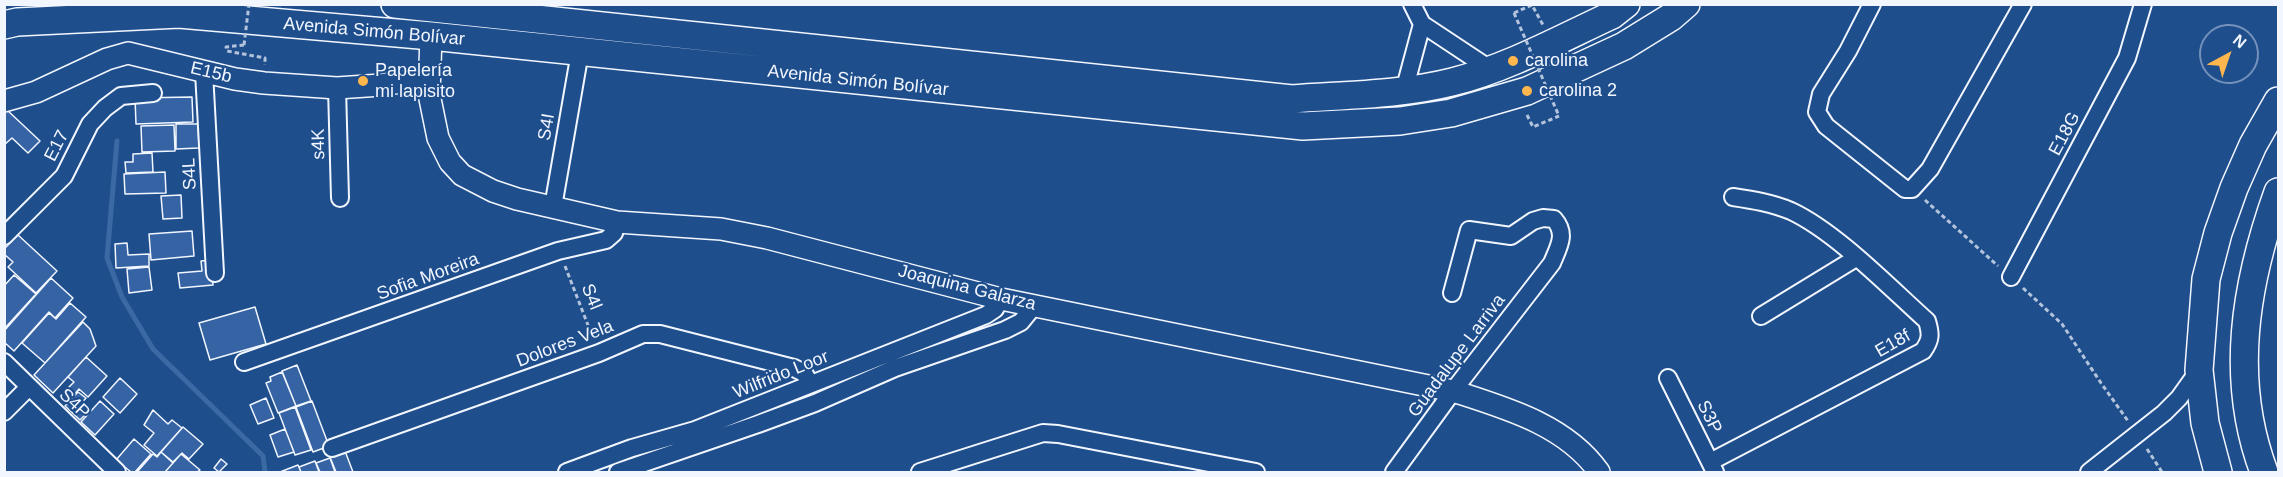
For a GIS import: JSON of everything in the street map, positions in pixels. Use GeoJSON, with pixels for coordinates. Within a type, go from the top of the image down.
{"type":"FeatureCollection","features":[{"type":"Feature","properties":{"kind":"highway","name":"Avenida Simón Bolívar"},"geometry":{"type":"LineString","coordinates":[[395,4],[1292,99],[1404,91],[1452,82],[1490,69],[1612,15],[1626,4]]}},
{"type":"Feature","properties":{"kind":"highway","name":"Avenida Simón Bolívar"},"geometry":{"type":"LineString","coordinates":[[4,25],[17,22],[179,14],[431,36],[1303,126],[1400,121],[1451,113],[1516,95],[1624,46],[1671,17],[1686,4]]}},
{"type":"Feature","properties":{"kind":"highway"},"geometry":{"type":"LineString","coordinates":[[2218,472],[2205,423],[2199,370],[2205,279],[2218,233],[2253,145],[2278,101]]}},
{"type":"Feature","properties":{"kind":"highway"},"geometry":{"type":"LineString","coordinates":[[2264,472],[2250,427],[2243,356],[2247,304],[2265,230],[2278,192]]}},
{"type":"Feature","properties":{"kind":"street"},"geometry":{"type":"LineString","coordinates":[[1412,4],[1422,24],[1490,69]]}},
{"type":"Feature","properties":{"kind":"street"},"geometry":{"type":"LineString","coordinates":[[1872,4],[1848,51],[1821,94],[1817,112],[1826,126],[1905,189],[1912,189],[1930,169],[2023,4]]}},
{"type":"Feature","properties":{"kind":"street","name":"E18G"},"geometry":{"type":"LineString","coordinates":[[2011,277],[2127,58],[2143,4]]}},
{"type":"Feature","properties":{"kind":"street"},"geometry":{"type":"LineString","coordinates":[[1404,91],[1422,24]]}},
{"type":"Feature","properties":{"kind":"street","name":"Joaquina Galarza"},"geometry":{"type":"LineString","coordinates":[[431,36],[428,78],[438,138],[450,162],[458,170],[472,182],[493,191],[617,222],[721,229],[767,238],[1001,299],[1453,391],[1507,409],[1543,426],[1587,457],[1599,472]]}},
{"type":"Feature","properties":{"kind":"street","name":"S4I"},"geometry":{"type":"LineString","coordinates":[[553,207],[580,52]]}},
{"type":"Feature","properties":{"kind":"street","name":"E15b"},"geometry":{"type":"LineString","coordinates":[[4,101],[36,92],[107,59],[128,53],[204,72],[264,83],[338,88],[428,78]]}},
{"type":"Feature","properties":{"kind":"street","name":"S4L"},"geometry":{"type":"LineString","coordinates":[[204,72],[215,273]]}},
{"type":"Feature","properties":{"kind":"street","name":"s4K"},"geometry":{"type":"LineString","coordinates":[[338,88],[340,198]]}},
{"type":"Feature","properties":{"kind":"street","name":"E17"},"geometry":{"type":"LineString","coordinates":[[4,236],[64,176],[90,124],[105,108],[121,96],[153,93]]}},
{"type":"Feature","properties":{"kind":"street","name":"E18f"},"geometry":{"type":"LineString","coordinates":[[1713,467],[1923,351],[1930,341],[1927,321],[1856,258],[1818,228],[1793,212],[1771,204],[1733,197]]}},
{"type":"Feature","properties":{"kind":"street","name":"Guadalupe Larriva"},"geometry":{"type":"LineString","coordinates":[[1394,472],[1552,263],[1561,240],[1562,232],[1559,225],[1550,218],[1533,221],[1511,236],[1469,230],[1452,293]]}},
{"type":"Feature","properties":{"kind":"street","name":"Sofia Moreira"},"geometry":{"type":"LineString","coordinates":[[244,362],[558,251],[606,240],[614,233],[617,222]]}},
{"type":"Feature","properties":{"kind":"street"},"geometry":{"type":"LineString","coordinates":[[1761,316],[1856,258]]}},
{"type":"Feature","properties":{"kind":"street","name":"Wilfrido Loor"},"geometry":{"type":"LineString","coordinates":[[567,472],[632,448],[695,430],[765,404],[810,383],[986,315],[995,309],[1001,299]]}},
{"type":"Feature","properties":{"kind":"street","name":"Wilfrido Loor"},"geometry":{"type":"LineString","coordinates":[[618,472],[758,424],[815,403],[895,368],[1005,330],[1021,322],[1034,306]]}},
{"type":"Feature","properties":{"kind":"street","name":"Dolores Vela"},"geometry":{"type":"LineString","coordinates":[[332,448],[599,353],[643,334],[655,334],[794,368],[804,373],[810,383]]}},
{"type":"Feature","properties":{"kind":"street","name":"S4P"},"geometry":{"type":"LineString","coordinates":[[4,362],[117,472]]}},
{"type":"Feature","properties":{"kind":"street"},"geometry":{"type":"LineString","coordinates":[[2089,472],[2164,413],[2179,398],[2199,370]]}},
{"type":"Feature","properties":{"kind":"street","name":"S3P"},"geometry":{"type":"LineString","coordinates":[[1668,378],[1713,467]]}},
{"type":"Feature","properties":{"kind":"street"},"geometry":{"type":"LineString","coordinates":[[4,412],[29,387]]}},
{"type":"Feature","properties":{"kind":"street"},"geometry":{"type":"LineString","coordinates":[[920,472],[1043,433],[1256,472]]}},
{"type":"Feature","properties":{"kind":"path"},"geometry":{"type":"LineString","coordinates":[[249,4],[244,45],[226,47],[227,51],[265,58]]}},
{"type":"Feature","properties":{"kind":"path"},"geometry":{"type":"LineString","coordinates":[[1532,5],[1514,13],[1559,116],[1533,128]]}},
{"type":"Feature","properties":{"kind":"path"},"geometry":{"type":"LineString","coordinates":[[1912,189],[2062,324],[2162,472]]}},
{"type":"Feature","properties":{"kind":"path","name":"S4l"},"geometry":{"type":"LineString","coordinates":[[558,251],[599,353]]}},
{"type":"Feature","properties":{"kind":"building"},"geometry":{"type":"Polygon","coordinates":[[[192,97],[193,122],[136,124],[135,98],[192,97]]]}},
{"type":"Feature","properties":{"kind":"building"},"geometry":{"type":"Polygon","coordinates":[[[7,110],[40,141],[28,153],[12,138],[4,145],[4,111],[7,110]]]}},
{"type":"Feature","properties":{"kind":"building"},"geometry":{"type":"Polygon","coordinates":[[[176,124],[198,124],[199,148],[176,149],[176,124]]]}},
{"type":"Feature","properties":{"kind":"building"},"geometry":{"type":"Polygon","coordinates":[[[174,125],[175,151],[142,152],[141,126],[174,125]]]}},
{"type":"Feature","properties":{"kind":"building"},"geometry":{"type":"Polygon","coordinates":[[[152,153],[153,172],[126,173],[125,162],[133,162],[133,154],[152,153]]]}},
{"type":"Feature","properties":{"kind":"building"},"geometry":{"type":"Polygon","coordinates":[[[165,172],[166,193],[125,194],[124,174],[165,172]]]}},
{"type":"Feature","properties":{"kind":"building"},"geometry":{"type":"Polygon","coordinates":[[[181,195],[182,218],[163,219],[161,196],[181,195]]]}},
{"type":"Feature","properties":{"kind":"building"},"geometry":{"type":"Polygon","coordinates":[[[192,231],[194,256],[151,260],[149,234],[192,231]]]}},
{"type":"Feature","properties":{"kind":"building"},"geometry":{"type":"Polygon","coordinates":[[[18,235],[57,271],[36,293],[8,267],[13,262],[4,254],[4,249],[18,235]]]}},
{"type":"Feature","properties":{"kind":"building"},"geometry":{"type":"Polygon","coordinates":[[[127,243],[128,255],[149,254],[149,266],[116,268],[115,244],[127,243]]]}},
{"type":"Feature","properties":{"kind":"building"},"geometry":{"type":"Polygon","coordinates":[[[211,260],[213,285],[180,288],[178,273],[202,271],[201,261],[211,260]]]}},
{"type":"Feature","properties":{"kind":"building"},"geometry":{"type":"Polygon","coordinates":[[[149,267],[152,290],[129,293],[127,269],[149,267]]]}},
{"type":"Feature","properties":{"kind":"building"},"geometry":{"type":"Polygon","coordinates":[[[14,275],[36,294],[4,329],[4,286],[14,275]]]}},
{"type":"Feature","properties":{"kind":"building"},"geometry":{"type":"Polygon","coordinates":[[[51,278],[73,298],[55,318],[49,312],[14,351],[4,342],[4,331],[51,278]]]}},
{"type":"Feature","properties":{"kind":"building"},"geometry":{"type":"Polygon","coordinates":[[[70,303],[86,317],[45,363],[22,343],[49,313],[56,319],[70,303]]]}},
{"type":"Feature","properties":{"kind":"building"},"geometry":{"type":"Polygon","coordinates":[[[255,307],[266,344],[210,360],[199,323],[255,307]]]}},
{"type":"Feature","properties":{"kind":"building"},"geometry":{"type":"Polygon","coordinates":[[[83,322],[90,329],[96,346],[53,393],[34,375],[83,322]]]}},
{"type":"Feature","properties":{"kind":"building"},"geometry":{"type":"Polygon","coordinates":[[[86,357],[107,376],[88,397],[79,389],[74,395],[67,389],[74,382],[68,377],[86,357]]]}},
{"type":"Feature","properties":{"kind":"building"},"geometry":{"type":"Polygon","coordinates":[[[297,365],[311,401],[296,406],[282,371],[297,365]]]}},
{"type":"Feature","properties":{"kind":"building"},"geometry":{"type":"Polygon","coordinates":[[[282,372],[296,406],[278,413],[266,383],[271,381],[270,377],[282,372]]]}},
{"type":"Feature","properties":{"kind":"building"},"geometry":{"type":"Polygon","coordinates":[[[120,378],[137,394],[120,413],[103,397],[120,378]]]}},
{"type":"Feature","properties":{"kind":"building"},"geometry":{"type":"Polygon","coordinates":[[[78,392],[86,398],[78,407],[86,414],[80,420],[65,406],[78,392]]]}},
{"type":"Feature","properties":{"kind":"building"},"geometry":{"type":"Polygon","coordinates":[[[266,398],[274,418],[258,424],[250,405],[266,398]]]}},
{"type":"Feature","properties":{"kind":"building"},"geometry":{"type":"Polygon","coordinates":[[[100,401],[114,414],[95,435],[81,422],[100,401]]]}},
{"type":"Feature","properties":{"kind":"building"},"geometry":{"type":"Polygon","coordinates":[[[312,401],[329,446],[313,452],[296,407],[312,401]]]}},
{"type":"Feature","properties":{"kind":"building"},"geometry":{"type":"Polygon","coordinates":[[[295,407],[311,450],[295,455],[279,413],[295,407]]]}},
{"type":"Feature","properties":{"kind":"building"},"geometry":{"type":"Polygon","coordinates":[[[153,410],[168,424],[172,420],[182,428],[157,456],[144,445],[154,433],[144,425],[153,410]]]}},
{"type":"Feature","properties":{"kind":"building"},"geometry":{"type":"Polygon","coordinates":[[[183,427],[203,444],[189,459],[182,453],[173,462],[161,452],[183,427]]]}},
{"type":"Feature","properties":{"kind":"building"},"geometry":{"type":"Polygon","coordinates":[[[285,429],[294,452],[278,457],[270,435],[285,429]]]}},
{"type":"Feature","properties":{"kind":"building"},"geometry":{"type":"Polygon","coordinates":[[[134,439],[151,454],[135,472],[131,472],[116,460],[134,439]]]}},
{"type":"Feature","properties":{"kind":"building"},"geometry":{"type":"Polygon","coordinates":[[[345,451],[353,472],[336,472],[330,457],[345,451]]]}},
{"type":"Feature","properties":{"kind":"building"},"geometry":{"type":"Polygon","coordinates":[[[161,452],[173,463],[165,472],[137,472],[153,454],[157,457],[161,452]]]}},
{"type":"Feature","properties":{"kind":"building"},"geometry":{"type":"Polygon","coordinates":[[[181,454],[200,470],[197,472],[165,472],[181,454]]]}},
{"type":"Feature","properties":{"kind":"building"},"geometry":{"type":"Polygon","coordinates":[[[330,458],[335,472],[320,472],[316,463],[330,458]]]}},
{"type":"Feature","properties":{"kind":"building"},"geometry":{"type":"Polygon","coordinates":[[[221,459],[227,464],[219,472],[214,468],[221,459]]]}},
{"type":"Feature","properties":{"kind":"building"},"geometry":{"type":"Polygon","coordinates":[[[315,461],[319,472],[301,472],[299,467],[315,461]]]}},
{"type":"Feature","properties":{"kind":"building"},"geometry":{"type":"Polygon","coordinates":[[[298,465],[301,472],[280,472],[298,465]]]}},
{"type":"Feature","properties":{"kind":"waterway"},"geometry":{"type":"LineString","coordinates":[[117,141],[107,258],[122,297],[153,349],[263,456],[265,472]]}},
{"type":"Feature","properties":{"kind":"place","name":"carolina"},"geometry":{"type":"Point","coordinates":[1513,61]}},
{"type":"Feature","properties":{"kind":"place","name":"Papelería mi lapisito"},"geometry":{"type":"Point","coordinates":[363,81]}},
{"type":"Feature","properties":{"kind":"place","name":"carolina 2"},"geometry":{"type":"Point","coordinates":[1527,91]}}]}
